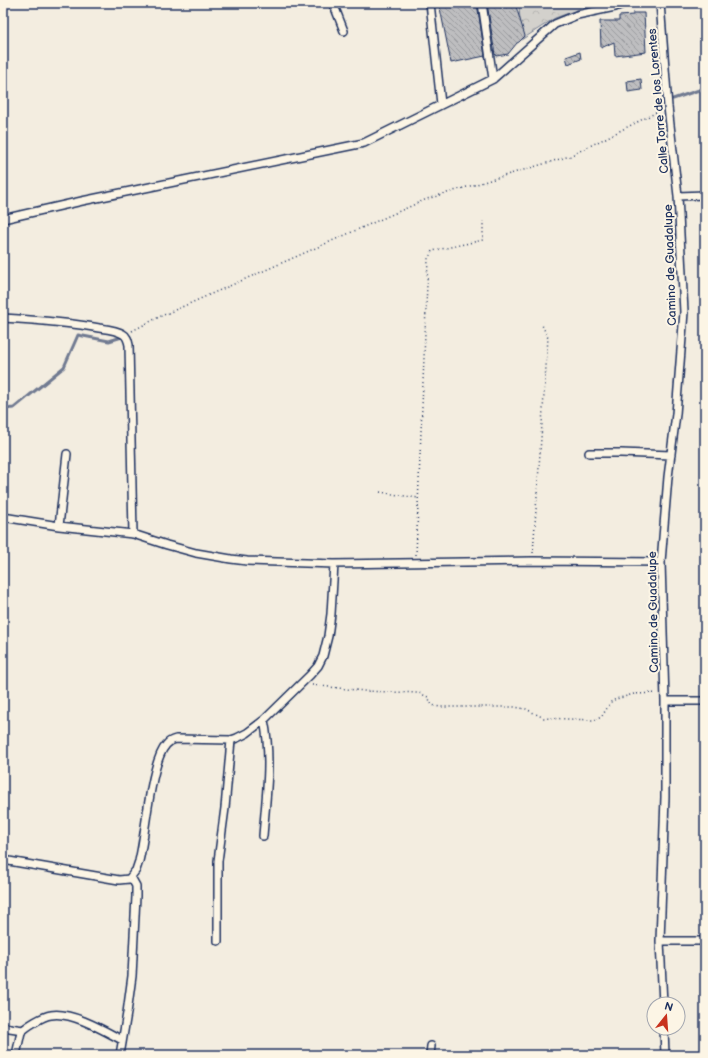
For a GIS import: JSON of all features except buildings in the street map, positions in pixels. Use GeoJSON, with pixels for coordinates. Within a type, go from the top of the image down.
{"type":"FeatureCollection","features":[{"type":"Feature","properties":{"kind":"street"},"geometry":{"type":"LineString","coordinates":[[333,3],[344,31]]}},
{"type":"Feature","properties":{"kind":"street"},"geometry":{"type":"LineString","coordinates":[[430,3],[441,104]]}},
{"type":"Feature","properties":{"kind":"street"},"geometry":{"type":"LineString","coordinates":[[482,3],[492,79]]}},
{"type":"Feature","properties":{"kind":"street"},"geometry":{"type":"LineString","coordinates":[[3,219],[82,201],[364,143],[492,79],[555,24],[576,15],[614,7],[625,3]]}},
{"type":"Feature","properties":{"kind":"street","name":"Calle Torre de los Lorentes"},"geometry":{"type":"LineString","coordinates":[[660,3],[668,107],[678,196]]}},
{"type":"Feature","properties":{"kind":"street"},"geometry":{"type":"LineString","coordinates":[[678,196],[705,195]]}},
{"type":"Feature","properties":{"kind":"street","name":"Camino de Guadalupe"},"geometry":{"type":"LineString","coordinates":[[663,996],[660,942],[665,692],[661,562],[676,414],[684,312],[678,196]]}},
{"type":"Feature","properties":{"kind":"street"},"geometry":{"type":"LineString","coordinates":[[3,318],[46,320],[89,326],[117,331],[124,334],[128,339],[133,534]]}},
{"type":"Feature","properties":{"kind":"street"},"geometry":{"type":"LineString","coordinates":[[589,453],[671,455]]}},
{"type":"Feature","properties":{"kind":"street"},"geometry":{"type":"LineString","coordinates":[[59,526],[67,454]]}},
{"type":"Feature","properties":{"kind":"street"},"geometry":{"type":"LineString","coordinates":[[3,517],[59,526],[133,534],[167,545],[231,560],[334,564],[532,561],[661,562]]}},
{"type":"Feature","properties":{"kind":"street"},"geometry":{"type":"LineString","coordinates":[[3,860],[119,880],[126,880],[131,877],[136,870],[139,861],[158,759],[166,745],[170,741],[176,739],[231,740],[247,733],[264,720],[284,699],[303,683],[318,666],[328,636],[334,564]]}},
{"type":"Feature","properties":{"kind":"street"},"geometry":{"type":"LineString","coordinates":[[665,701],[705,701]]}},
{"type":"Feature","properties":{"kind":"street"},"geometry":{"type":"LineString","coordinates":[[263,836],[268,759],[267,735],[264,720]]}},
{"type":"Feature","properties":{"kind":"street"},"geometry":{"type":"LineString","coordinates":[[218,941],[218,861],[225,808],[231,740]]}},
{"type":"Feature","properties":{"kind":"street"},"geometry":{"type":"LineString","coordinates":[[120,1055],[132,976],[136,886],[131,877]]}},
{"type":"Feature","properties":{"kind":"street"},"geometry":{"type":"LineString","coordinates":[[660,942],[705,941]]}},
{"type":"Feature","properties":{"kind":"street"},"geometry":{"type":"LineString","coordinates":[[3,1027],[22,1030],[50,1015],[60,1014],[89,1023],[122,1040]]}},
{"type":"Feature","properties":{"kind":"street"},"geometry":{"type":"LineString","coordinates":[[16,1055],[22,1030]]}},
{"type":"Feature","properties":{"kind":"street"},"geometry":{"type":"LineString","coordinates":[[665,1036],[666,1055]]}},
{"type":"Feature","properties":{"kind":"street"},"geometry":{"type":"LineString","coordinates":[[430,1055],[431,1046]]}},
{"type":"Feature","properties":{"kind":"path"},"geometry":{"type":"LineString","coordinates":[[124,334],[159,317],[427,199],[570,156],[668,107]]}},
{"type":"Feature","properties":{"kind":"path"},"geometry":{"type":"LineString","coordinates":[[416,563],[428,259],[432,250],[483,240],[483,221]]}},
{"type":"Feature","properties":{"kind":"path"},"geometry":{"type":"LineString","coordinates":[[532,561],[548,338],[542,326]]}},
{"type":"Feature","properties":{"kind":"path"},"geometry":{"type":"LineString","coordinates":[[380,492],[418,498]]}},
{"type":"Feature","properties":{"kind":"path"},"geometry":{"type":"LineString","coordinates":[[303,683],[364,691],[419,693],[428,697],[432,705],[440,707],[521,708],[544,718],[582,721],[598,719],[602,716],[611,702],[622,696],[665,692]]}},
{"type":"Feature","properties":{"kind":"green space"},"geometry":{"type":"Polygon","coordinates":[[[519,3],[596,3],[555,18],[521,40],[519,3]]]}},
{"type":"Feature","properties":{"kind":"waterway"},"geometry":{"type":"LineString","coordinates":[[673,99],[702,89],[705,85]]}},
{"type":"Feature","properties":{"kind":"waterway"},"geometry":{"type":"LineString","coordinates":[[3,409],[14,408],[64,367],[78,335],[109,341],[122,337]]}}]}
